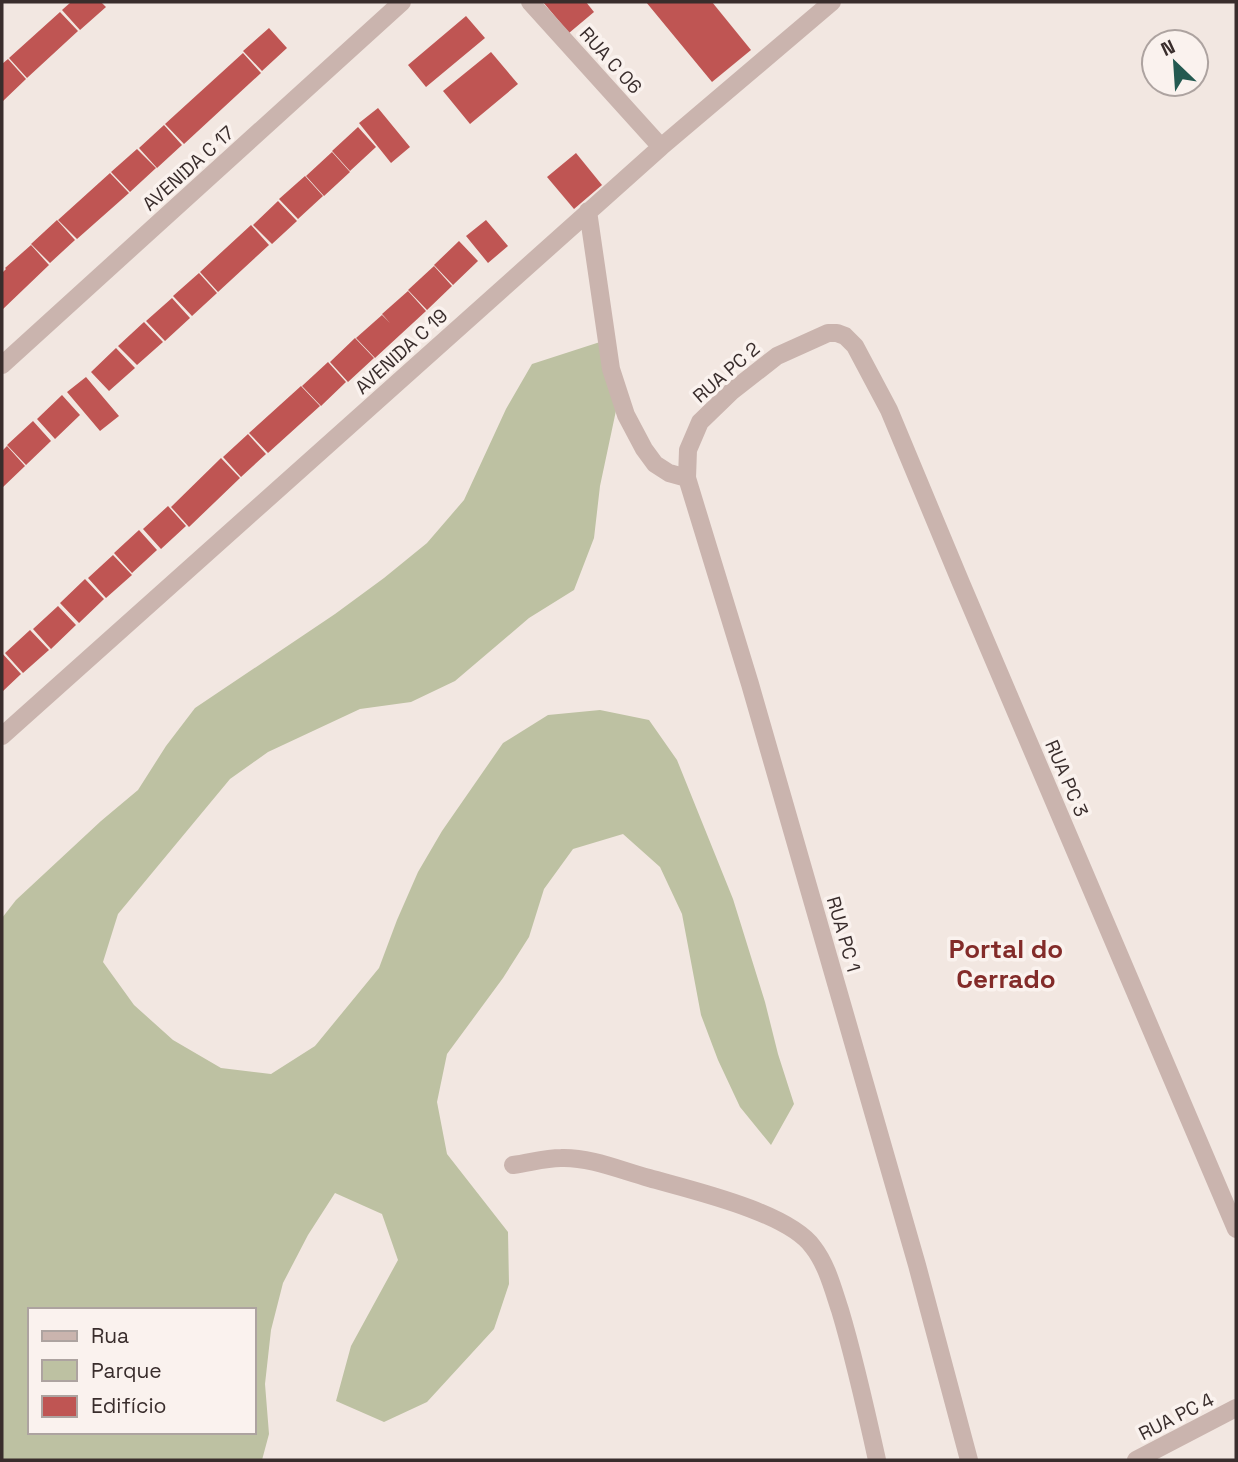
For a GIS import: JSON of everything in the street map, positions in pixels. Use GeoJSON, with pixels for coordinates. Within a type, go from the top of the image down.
{"type":"FeatureCollection","features":[{"type":"Feature","properties":{"kind":"street","name":"AVENIDA C 17"},"geometry":{"type":"LineString","coordinates":[[2,365],[402,2]]}},
{"type":"Feature","properties":{"kind":"street","name":"RUA C 06"},"geometry":{"type":"LineString","coordinates":[[530,2],[661,147]]}},
{"type":"Feature","properties":{"kind":"street","name":"AVENIDA C 19"},"geometry":{"type":"LineString","coordinates":[[2,736],[661,147],[832,2]]}},
{"type":"Feature","properties":{"kind":"street"},"geometry":{"type":"LineString","coordinates":[[589,211],[611,369],[626,415],[655,464],[669,473],[687,478]]}},
{"type":"Feature","properties":{"kind":"street","name":"RUA PC 2"},"geometry":{"type":"LineString","coordinates":[[700,422],[731,392],[777,356],[828,333],[837,333],[855,345]]}},
{"type":"Feature","properties":{"kind":"street","name":"RUA PC 3"},"geometry":{"type":"LineString","coordinates":[[855,345],[889,410],[1236,1229]]}},
{"type":"Feature","properties":{"kind":"street","name":"RUA PC 1"},"geometry":{"type":"LineString","coordinates":[[700,422],[688,450],[687,478],[750,684],[917,1265],[969,1460]]}},
{"type":"Feature","properties":{"kind":"street"},"geometry":{"type":"LineString","coordinates":[[513,1165],[561,1158],[594,1161],[721,1198],[783,1223],[800,1233],[815,1249],[834,1293],[853,1352],[877,1460]]}},
{"type":"Feature","properties":{"kind":"street","name":"RUA PC 4"},"geometry":{"type":"LineString","coordinates":[[1136,1460],[1236,1408]]}},
{"type":"Feature","properties":{"kind":"green space"},"geometry":{"type":"Polygon","coordinates":[[[600,342],[621,387],[600,486],[594,538],[574,590],[529,618],[455,681],[411,702],[360,709],[268,752],[230,779],[118,914],[103,962],[134,1005],[173,1040],[221,1068],[271,1074],[315,1046],[379,968],[418,872],[442,831],[503,743],[548,715],[600,710],[649,720],[677,760],[733,899],[794,1104],[771,1145],[740,1107],[701,1015],[682,914],[660,867],[623,834],[573,849],[544,889],[529,937],[503,978],[447,1054],[437,1102],[447,1154],[508,1232],[509,1284],[494,1329],[427,1402],[384,1422],[336,1401],[351,1346],[398,1260],[382,1214],[335,1193],[308,1235],[283,1283],[271,1330],[265,1384],[269,1434],[262,1460],[2,1460],[2,918],[16,900],[138,790],[166,746],[195,708],[335,614],[427,543],[464,500],[506,409],[532,364],[600,342]]]}},
{"type":"Feature","properties":{"kind":"building"},"geometry":{"type":"Polygon","coordinates":[[[71,2],[101,2],[106,7],[80,30],[62,10],[71,2]]]}},
{"type":"Feature","properties":{"kind":"building"},"geometry":{"type":"Polygon","coordinates":[[[543,2],[586,2],[594,12],[569,33],[543,2]]]}},
{"type":"Feature","properties":{"kind":"building"},"geometry":{"type":"Polygon","coordinates":[[[646,2],[712,2],[751,50],[712,82],[646,2]]]}},
{"type":"Feature","properties":{"kind":"building"},"geometry":{"type":"Polygon","coordinates":[[[60,12],[78,31],[27,78],[9,58],[60,12]]]}},
{"type":"Feature","properties":{"kind":"building"},"geometry":{"type":"Polygon","coordinates":[[[466,16],[485,38],[426,87],[408,65],[466,16]]]}},
{"type":"Feature","properties":{"kind":"building"},"geometry":{"type":"Polygon","coordinates":[[[269,28],[287,48],[262,71],[243,51],[269,28]]]}},
{"type":"Feature","properties":{"kind":"building"},"geometry":{"type":"Polygon","coordinates":[[[491,52],[518,84],[470,124],[443,91],[491,52]]]}},
{"type":"Feature","properties":{"kind":"building"},"geometry":{"type":"Polygon","coordinates":[[[243,53],[261,73],[184,144],[165,124],[243,53]]]}},
{"type":"Feature","properties":{"kind":"building"},"geometry":{"type":"Polygon","coordinates":[[[8,59],[26,79],[2,102],[2,64],[8,59]]]}},
{"type":"Feature","properties":{"kind":"building"},"geometry":{"type":"Polygon","coordinates":[[[378,108],[410,147],[391,163],[359,123],[378,108]]]}},
{"type":"Feature","properties":{"kind":"building"},"geometry":{"type":"Polygon","coordinates":[[[164,125],[182,145],[157,168],[139,148],[164,125]]]}},
{"type":"Feature","properties":{"kind":"building"},"geometry":{"type":"Polygon","coordinates":[[[358,127],[376,147],[350,171],[332,151],[358,127]]]}},
{"type":"Feature","properties":{"kind":"building"},"geometry":{"type":"Polygon","coordinates":[[[137,149],[156,168],[130,192],[111,172],[137,149]]]}},
{"type":"Feature","properties":{"kind":"building"},"geometry":{"type":"Polygon","coordinates":[[[332,152],[350,172],[324,196],[306,176],[332,152]]]}},
{"type":"Feature","properties":{"kind":"building"},"geometry":{"type":"Polygon","coordinates":[[[576,153],[602,185],[574,209],[547,177],[576,153]]]}},
{"type":"Feature","properties":{"kind":"building"},"geometry":{"type":"Polygon","coordinates":[[[110,173],[129,193],[77,239],[58,220],[110,173]]]}},
{"type":"Feature","properties":{"kind":"building"},"geometry":{"type":"Polygon","coordinates":[[[305,176],[323,196],[298,219],[279,199],[305,176]]]}},
{"type":"Feature","properties":{"kind":"building"},"geometry":{"type":"Polygon","coordinates":[[[278,201],[297,221],[272,244],[253,225],[278,201]]]}},
{"type":"Feature","properties":{"kind":"building"},"geometry":{"type":"Polygon","coordinates":[[[57,220],[75,240],[50,263],[31,244],[57,220]]]}},
{"type":"Feature","properties":{"kind":"building"},"geometry":{"type":"Polygon","coordinates":[[[486,220],[508,246],[488,263],[466,236],[486,220]]]}},
{"type":"Feature","properties":{"kind":"building"},"geometry":{"type":"Polygon","coordinates":[[[251,225],[269,245],[218,292],[200,272],[251,225]]]}},
{"type":"Feature","properties":{"kind":"building"},"geometry":{"type":"Polygon","coordinates":[[[459,241],[478,261],[453,285],[434,265],[459,241]]]}},
{"type":"Feature","properties":{"kind":"building"},"geometry":{"type":"Polygon","coordinates":[[[31,245],[49,265],[2,310],[2,273],[31,245]]]}},
{"type":"Feature","properties":{"kind":"building"},"geometry":{"type":"Polygon","coordinates":[[[434,266],[452,286],[427,310],[408,290],[434,266]]]}},
{"type":"Feature","properties":{"kind":"building"},"geometry":{"type":"Polygon","coordinates":[[[199,273],[217,293],[192,316],[173,296],[199,273]]]}},
{"type":"Feature","properties":{"kind":"building"},"geometry":{"type":"Polygon","coordinates":[[[408,291],[426,311],[375,358],[356,338],[382,315],[390,323],[382,314],[408,291]]]}},
{"type":"Feature","properties":{"kind":"building"},"geometry":{"type":"Polygon","coordinates":[[[172,298],[190,318],[165,341],[146,321],[172,298]]]}},
{"type":"Feature","properties":{"kind":"building"},"geometry":{"type":"Polygon","coordinates":[[[144,322],[163,342],[137,365],[118,346],[144,322]]]}},
{"type":"Feature","properties":{"kind":"building"},"geometry":{"type":"Polygon","coordinates":[[[355,338],[374,358],[348,382],[330,362],[355,338]]]}},
{"type":"Feature","properties":{"kind":"building"},"geometry":{"type":"Polygon","coordinates":[[[116,348],[135,368],[109,391],[91,372],[116,348]]]}},
{"type":"Feature","properties":{"kind":"building"},"geometry":{"type":"Polygon","coordinates":[[[328,362],[346,382],[321,406],[302,386],[328,362]]]}},
{"type":"Feature","properties":{"kind":"building"},"geometry":{"type":"Polygon","coordinates":[[[86,377],[119,416],[100,431],[67,392],[86,377]]]}},
{"type":"Feature","properties":{"kind":"building"},"geometry":{"type":"Polygon","coordinates":[[[301,386],[320,406],[268,453],[249,433],[301,386]]]}},
{"type":"Feature","properties":{"kind":"building"},"geometry":{"type":"Polygon","coordinates":[[[62,395],[80,415],[55,439],[37,419],[62,395]]]}},
{"type":"Feature","properties":{"kind":"building"},"geometry":{"type":"Polygon","coordinates":[[[33,421],[51,441],[26,465],[7,445],[33,421]]]}},
{"type":"Feature","properties":{"kind":"building"},"geometry":{"type":"Polygon","coordinates":[[[248,434],[266,454],[241,477],[223,457],[248,434]]]}},
{"type":"Feature","properties":{"kind":"building"},"geometry":{"type":"Polygon","coordinates":[[[7,446],[25,466],[2,488],[2,451],[7,446]]]}},
{"type":"Feature","properties":{"kind":"building"},"geometry":{"type":"Polygon","coordinates":[[[221,458],[240,478],[189,527],[171,507],[221,458]]]}},
{"type":"Feature","properties":{"kind":"building"},"geometry":{"type":"Polygon","coordinates":[[[168,506],[186,526],[161,549],[143,529],[168,506]]]}},
{"type":"Feature","properties":{"kind":"building"},"geometry":{"type":"Polygon","coordinates":[[[139,530],[157,550],[132,573],[114,553],[139,530]]]}},
{"type":"Feature","properties":{"kind":"building"},"geometry":{"type":"Polygon","coordinates":[[[113,555],[132,575],[106,598],[88,578],[113,555]]]}},
{"type":"Feature","properties":{"kind":"building"},"geometry":{"type":"Polygon","coordinates":[[[85,579],[104,599],[79,623],[60,603],[85,579]]]}},
{"type":"Feature","properties":{"kind":"building"},"geometry":{"type":"Polygon","coordinates":[[[58,606],[76,625],[51,649],[33,629],[58,606]]]}},
{"type":"Feature","properties":{"kind":"building"},"geometry":{"type":"Polygon","coordinates":[[[30,630],[49,650],[23,673],[5,653],[30,630]]]}},
{"type":"Feature","properties":{"kind":"building"},"geometry":{"type":"Polygon","coordinates":[[[2,653],[21,674],[2,692],[2,653]]]}},
{"type":"Feature","properties":{"kind":"district","name":"Portal do Cerrado"},"geometry":{"type":"Point","coordinates":[1006,964]}}]}
